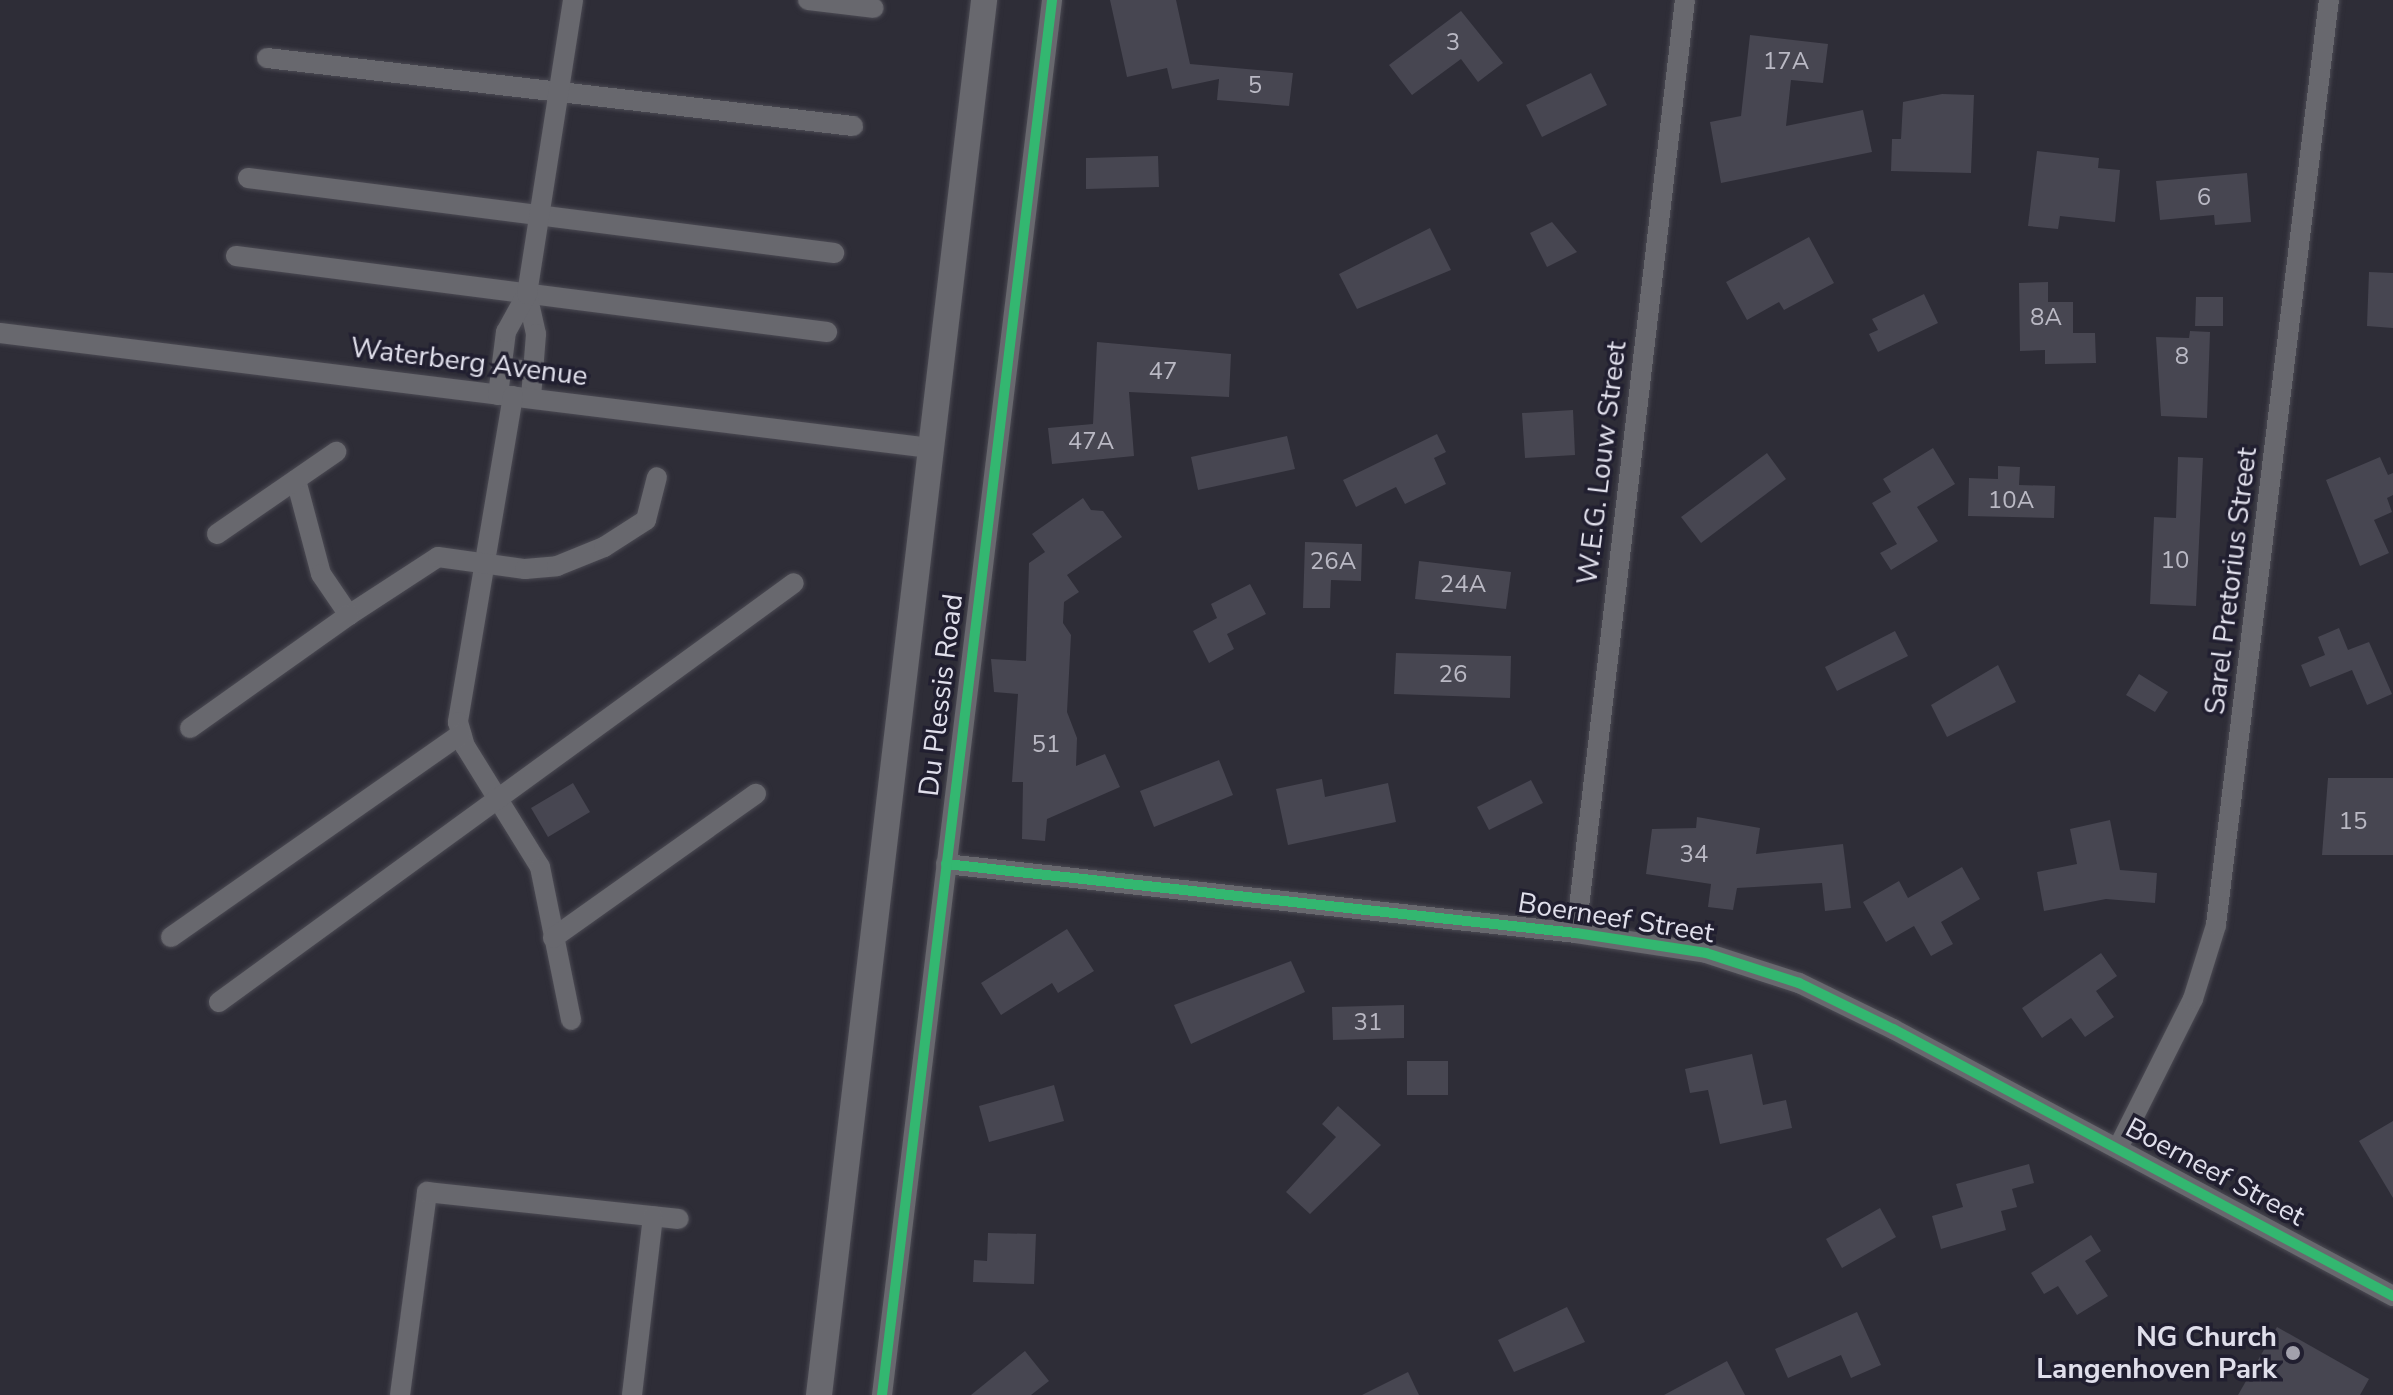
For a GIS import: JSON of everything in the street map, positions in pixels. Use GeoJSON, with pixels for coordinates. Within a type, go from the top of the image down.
{"type":"FeatureCollection","features":[{"type":"Feature","properties":{"kind":"street"},"geometry":{"type":"LineString","coordinates":[[514,396],[502,363],[506,332],[527,294],[573,0]]}},
{"type":"Feature","properties":{"kind":"street"},"geometry":{"type":"LineString","coordinates":[[808,0],[874,8]]}},
{"type":"Feature","properties":{"kind":"street","name":"Du Plessis Road"},"geometry":{"type":"LineString","coordinates":[[819,1395],[984,0]]}},
{"type":"Feature","properties":{"kind":"street","name":"Du Plessis Road"},"geometry":{"type":"LineString","coordinates":[[882,1395],[1052,0]]}},
{"type":"Feature","properties":{"kind":"street","name":"W.E.G. Louw Street"},"geometry":{"type":"LineString","coordinates":[[1576,933],[1685,0]]}},
{"type":"Feature","properties":{"kind":"street","name":"Sarel Pretorius Street"},"geometry":{"type":"LineString","coordinates":[[2118,1148],[2193,999],[2216,925],[2329,0]]}},
{"type":"Feature","properties":{"kind":"street"},"geometry":{"type":"LineString","coordinates":[[267,58],[853,126]]}},
{"type":"Feature","properties":{"kind":"street"},"geometry":{"type":"LineString","coordinates":[[248,178],[834,253]]}},
{"type":"Feature","properties":{"kind":"street"},"geometry":{"type":"LineString","coordinates":[[236,256],[827,332]]}},
{"type":"Feature","properties":{"kind":"street"},"geometry":{"type":"LineString","coordinates":[[527,294],[536,334],[533,366],[514,396],[458,699],[461,734],[540,867],[571,1020]]}},
{"type":"Feature","properties":{"kind":"street","name":"Waterberg Avenue"},"geometry":{"type":"LineString","coordinates":[[0,333],[930,448]]}},
{"type":"Feature","properties":{"kind":"street"},"geometry":{"type":"LineString","coordinates":[[217,534],[336,452]]}},
{"type":"Feature","properties":{"kind":"street"},"geometry":{"type":"LineString","coordinates":[[190,728],[349,615],[438,557],[525,569],[557,566],[604,547],[646,520],[657,477]]}},
{"type":"Feature","properties":{"kind":"street"},"geometry":{"type":"LineString","coordinates":[[296,480],[321,574],[349,615]]}},
{"type":"Feature","properties":{"kind":"street"},"geometry":{"type":"LineString","coordinates":[[219,1002],[502,799],[794,583]]}},
{"type":"Feature","properties":{"kind":"street"},"geometry":{"type":"LineString","coordinates":[[171,937],[461,734]]}},
{"type":"Feature","properties":{"kind":"street"},"geometry":{"type":"LineString","coordinates":[[553,938],[756,794]]}},
{"type":"Feature","properties":{"kind":"street","name":"Boerneef Street"},"geometry":{"type":"LineString","coordinates":[[946,864],[1576,933],[1706,953],[1799,983],[2118,1148],[2393,1296]]}},
{"type":"Feature","properties":{"kind":"street"},"geometry":{"type":"LineString","coordinates":[[400,1395],[427,1192],[679,1219]]}},
{"type":"Feature","properties":{"kind":"street"},"geometry":{"type":"LineString","coordinates":[[632,1395],[653,1216]]}},
{"type":"Feature","properties":{"kind":"lane"},"geometry":{"type":"LineString","coordinates":[[502,363],[533,366]]}},
{"type":"Feature","properties":{"kind":"building"},"geometry":{"type":"Polygon","coordinates":[[[1110,0],[1176,0],[1190,64],[1293,73],[1289,106],[1217,100],[1219,79],[1172,89],[1167,68],[1127,77],[1110,0]]]}},
{"type":"Feature","properties":{"kind":"building"},"geometry":{"type":"Polygon","coordinates":[[[1461,11],[1503,63],[1478,82],[1461,59],[1412,95],[1389,65],[1461,11]]]}},
{"type":"Feature","properties":{"kind":"building"},"geometry":{"type":"Polygon","coordinates":[[[1750,35],[1828,44],[1823,83],[1791,80],[1786,126],[1863,110],[1872,152],[1721,183],[1710,122],[1741,116],[1750,35]]]}},
{"type":"Feature","properties":{"kind":"building"},"geometry":{"type":"Polygon","coordinates":[[[1591,73],[1607,105],[1542,137],[1526,105],[1591,73]]]}},
{"type":"Feature","properties":{"kind":"building"},"geometry":{"type":"Polygon","coordinates":[[[1942,94],[1974,95],[1971,173],[1891,171],[1892,139],[1901,139],[1903,102],[1942,94]]]}},
{"type":"Feature","properties":{"kind":"building"},"geometry":{"type":"Polygon","coordinates":[[[2037,151],[2099,158],[2098,168],[2120,170],[2115,222],[2060,216],[2058,229],[2028,226],[2037,151]]]}},
{"type":"Feature","properties":{"kind":"building"},"geometry":{"type":"Polygon","coordinates":[[[1158,156],[1159,187],[1086,189],[1086,158],[1158,156]]]}},
{"type":"Feature","properties":{"kind":"building"},"geometry":{"type":"Polygon","coordinates":[[[2247,173],[2251,222],[2215,225],[2214,215],[2160,220],[2156,181],[2247,173]]]}},
{"type":"Feature","properties":{"kind":"building"},"geometry":{"type":"Polygon","coordinates":[[[1552,222],[1577,252],[1547,267],[1530,233],[1552,222]]]}},
{"type":"Feature","properties":{"kind":"building"},"geometry":{"type":"Polygon","coordinates":[[[1430,228],[1451,270],[1357,309],[1339,274],[1430,228]]]}},
{"type":"Feature","properties":{"kind":"building"},"geometry":{"type":"Polygon","coordinates":[[[1809,237],[1834,283],[1784,310],[1779,302],[1747,320],[1726,282],[1809,237]]]}},
{"type":"Feature","properties":{"kind":"building"},"geometry":{"type":"Polygon","coordinates":[[[2369,272],[2393,273],[2393,328],[2367,326],[2369,272]]]}},
{"type":"Feature","properties":{"kind":"building"},"geometry":{"type":"Polygon","coordinates":[[[2048,282],[2048,302],[2073,302],[2073,333],[2095,333],[2096,363],[2045,364],[2045,350],[2020,351],[2019,283],[2048,282]]]}},
{"type":"Feature","properties":{"kind":"building"},"geometry":{"type":"Polygon","coordinates":[[[1924,294],[1938,323],[1878,352],[1869,334],[1878,330],[1872,319],[1924,294]]]}},
{"type":"Feature","properties":{"kind":"building"},"geometry":{"type":"Polygon","coordinates":[[[2196,297],[2223,297],[2223,326],[2195,326],[2196,297]]]}},
{"type":"Feature","properties":{"kind":"building"},"geometry":{"type":"Polygon","coordinates":[[[2190,331],[2210,332],[2207,418],[2161,416],[2156,337],[2189,338],[2190,331]]]}},
{"type":"Feature","properties":{"kind":"building"},"geometry":{"type":"Polygon","coordinates":[[[1097,342],[1231,354],[1229,397],[1129,392],[1134,456],[1052,464],[1048,428],[1093,424],[1097,342]]]}},
{"type":"Feature","properties":{"kind":"building"},"geometry":{"type":"Polygon","coordinates":[[[1573,410],[1575,455],[1525,458],[1522,413],[1573,410]]]}},
{"type":"Feature","properties":{"kind":"building"},"geometry":{"type":"Polygon","coordinates":[[[1437,434],[1446,452],[1434,458],[1446,484],[1405,504],[1396,487],[1356,507],[1343,480],[1437,434]]]}},
{"type":"Feature","properties":{"kind":"building"},"geometry":{"type":"Polygon","coordinates":[[[1287,436],[1295,469],[1198,490],[1191,457],[1287,436]]]}},
{"type":"Feature","properties":{"kind":"building"},"geometry":{"type":"Polygon","coordinates":[[[1933,448],[1955,484],[1917,507],[1938,541],[1891,570],[1880,553],[1897,544],[1872,503],[1891,492],[1883,479],[1933,448]]]}},
{"type":"Feature","properties":{"kind":"building"},"geometry":{"type":"Polygon","coordinates":[[[1767,453],[1786,479],[1701,543],[1681,517],[1767,453]]]}},
{"type":"Feature","properties":{"kind":"building"},"geometry":{"type":"Polygon","coordinates":[[[2178,457],[2203,458],[2196,606],[2150,604],[2154,517],[2176,518],[2178,457]]]}},
{"type":"Feature","properties":{"kind":"building"},"geometry":{"type":"Polygon","coordinates":[[[2380,457],[2388,475],[2393,473],[2393,495],[2387,498],[2392,512],[2374,520],[2389,553],[2360,566],[2326,480],[2380,457]]]}},
{"type":"Feature","properties":{"kind":"building"},"geometry":{"type":"Polygon","coordinates":[[[1998,466],[2020,467],[2019,485],[2055,486],[2054,518],[1968,516],[1969,478],[1998,479],[1998,466]]]}},
{"type":"Feature","properties":{"kind":"building"},"geometry":{"type":"Polygon","coordinates":[[[1083,498],[1091,510],[1103,511],[1122,537],[1067,575],[1079,592],[1064,602],[1063,623],[1071,635],[1067,712],[1077,738],[1076,766],[1105,754],[1120,787],[1047,819],[1045,841],[1022,839],[1023,782],[1012,782],[1018,694],[994,692],[991,659],[1026,661],[1029,563],[1045,552],[1032,534],[1083,498]]]}},
{"type":"Feature","properties":{"kind":"building"},"geometry":{"type":"Polygon","coordinates":[[[1305,542],[1362,544],[1361,581],[1331,580],[1330,608],[1303,608],[1305,542]]]}},
{"type":"Feature","properties":{"kind":"building"},"geometry":{"type":"Polygon","coordinates":[[[1419,561],[1511,572],[1506,609],[1415,599],[1419,561]]]}},
{"type":"Feature","properties":{"kind":"building"},"geometry":{"type":"Polygon","coordinates":[[[1250,584],[1266,614],[1227,634],[1234,649],[1209,663],[1193,631],[1217,618],[1211,604],[1250,584]]]}},
{"type":"Feature","properties":{"kind":"building"},"geometry":{"type":"Polygon","coordinates":[[[2339,628],[2348,650],[2369,642],[2392,694],[2367,705],[2352,670],[2310,687],[2301,665],[2325,655],[2318,637],[2339,628]]]}},
{"type":"Feature","properties":{"kind":"building"},"geometry":{"type":"Polygon","coordinates":[[[1895,631],[1908,656],[1837,691],[1825,667],[1895,631]]]}},
{"type":"Feature","properties":{"kind":"building"},"geometry":{"type":"Polygon","coordinates":[[[1396,653],[1511,656],[1510,698],[1394,694],[1396,653]]]}},
{"type":"Feature","properties":{"kind":"building"},"geometry":{"type":"Polygon","coordinates":[[[1998,665],[2016,702],[1947,737],[1931,705],[1998,665]]]}},
{"type":"Feature","properties":{"kind":"building"},"geometry":{"type":"Polygon","coordinates":[[[2139,674],[2168,692],[2155,712],[2126,695],[2139,674]]]}},
{"type":"Feature","properties":{"kind":"building"},"geometry":{"type":"Polygon","coordinates":[[[1219,760],[1233,795],[1154,827],[1140,791],[1219,760]]]}},
{"type":"Feature","properties":{"kind":"building"},"geometry":{"type":"Polygon","coordinates":[[[2328,778],[2393,778],[2393,855],[2322,855],[2328,778]]]}},
{"type":"Feature","properties":{"kind":"building"},"geometry":{"type":"Polygon","coordinates":[[[1322,779],[1325,797],[1388,783],[1396,822],[1288,845],[1276,789],[1322,779]]]}},
{"type":"Feature","properties":{"kind":"building"},"geometry":{"type":"Polygon","coordinates":[[[1531,780],[1543,803],[1489,830],[1477,807],[1531,780]]]}},
{"type":"Feature","properties":{"kind":"building"},"geometry":{"type":"Polygon","coordinates":[[[573,783],[590,812],[548,837],[531,808],[573,783]]]}},
{"type":"Feature","properties":{"kind":"building"},"geometry":{"type":"Polygon","coordinates":[[[1697,817],[1760,828],[1756,854],[1843,844],[1851,908],[1825,911],[1822,883],[1737,888],[1733,910],[1708,907],[1711,884],[1646,874],[1652,829],[1696,828],[1697,817]]]}},
{"type":"Feature","properties":{"kind":"building"},"geometry":{"type":"Polygon","coordinates":[[[2110,820],[2120,870],[2157,873],[2155,903],[2106,899],[2044,911],[2037,872],[2077,864],[2070,829],[2110,820]]]}},
{"type":"Feature","properties":{"kind":"building"},"geometry":{"type":"Polygon","coordinates":[[[1962,867],[1980,899],[1941,922],[1953,944],[1931,956],[1914,926],[1886,942],[1863,902],[1899,881],[1908,898],[1962,867]]]}},
{"type":"Feature","properties":{"kind":"building"},"geometry":{"type":"Polygon","coordinates":[[[1067,929],[1094,971],[1058,993],[1052,983],[1001,1015],[981,983],[1067,929]]]}},
{"type":"Feature","properties":{"kind":"building"},"geometry":{"type":"Polygon","coordinates":[[[2101,953],[2117,976],[2096,991],[2114,1017],[2085,1037],[2071,1018],[2042,1038],[2022,1008],[2101,953]]]}},
{"type":"Feature","properties":{"kind":"building"},"geometry":{"type":"Polygon","coordinates":[[[1291,961],[1305,992],[1191,1044],[1174,1005],[1291,961]]]}},
{"type":"Feature","properties":{"kind":"building"},"geometry":{"type":"Polygon","coordinates":[[[1404,1005],[1404,1038],[1333,1040],[1332,1007],[1404,1005]]]}},
{"type":"Feature","properties":{"kind":"building"},"geometry":{"type":"Polygon","coordinates":[[[1752,1054],[1763,1105],[1786,1100],[1792,1128],[1720,1144],[1708,1090],[1690,1093],[1685,1069],[1752,1054]]]}},
{"type":"Feature","properties":{"kind":"building"},"geometry":{"type":"Polygon","coordinates":[[[1407,1061],[1448,1061],[1448,1095],[1407,1095],[1407,1061]]]}},
{"type":"Feature","properties":{"kind":"building"},"geometry":{"type":"Polygon","coordinates":[[[1054,1085],[1064,1121],[989,1142],[979,1106],[1054,1085]]]}},
{"type":"Feature","properties":{"kind":"building"},"geometry":{"type":"Polygon","coordinates":[[[1338,1106],[1381,1145],[1310,1214],[1286,1192],[1336,1137],[1322,1124],[1338,1106]]]}},
{"type":"Feature","properties":{"kind":"building"},"geometry":{"type":"Polygon","coordinates":[[[2393,1121],[2393,1198],[2359,1141],[2393,1121]]]}},
{"type":"Feature","properties":{"kind":"building"},"geometry":{"type":"Polygon","coordinates":[[[2029,1164],[2034,1183],[2012,1189],[2017,1207],[2001,1211],[2006,1230],[1941,1249],[1932,1216],[1963,1207],[1956,1184],[2029,1164]]]}},
{"type":"Feature","properties":{"kind":"building"},"geometry":{"type":"Polygon","coordinates":[[[1880,1208],[1896,1237],[1842,1268],[1826,1239],[1880,1208]]]}},
{"type":"Feature","properties":{"kind":"building"},"geometry":{"type":"Polygon","coordinates":[[[988,1233],[1036,1234],[1034,1284],[973,1282],[974,1260],[987,1261],[988,1233]]]}},
{"type":"Feature","properties":{"kind":"building"},"geometry":{"type":"Polygon","coordinates":[[[2091,1235],[2101,1251],[2085,1261],[2108,1296],[2077,1315],[2058,1286],[2044,1294],[2031,1273],[2091,1235]]]}},
{"type":"Feature","properties":{"kind":"building"},"geometry":{"type":"Polygon","coordinates":[[[1567,1307],[1585,1342],[1514,1372],[1498,1340],[1567,1307]]]}},
{"type":"Feature","properties":{"kind":"building"},"geometry":{"type":"Polygon","coordinates":[[[1857,1312],[1881,1365],[1851,1378],[1841,1355],[1788,1378],[1775,1349],[1857,1312]]]}},
{"type":"Feature","properties":{"kind":"building","name":"NG Church Langenhoven Park"},"geometry":{"type":"Polygon","coordinates":[[[2277,1327],[2369,1379],[2360,1395],[2238,1395],[2277,1327]]]}},
{"type":"Feature","properties":{"kind":"building"},"geometry":{"type":"Polygon","coordinates":[[[1025,1351],[1049,1381],[1031,1395],[971,1395],[1025,1351]]]}},
{"type":"Feature","properties":{"kind":"building"},"geometry":{"type":"Polygon","coordinates":[[[1727,1361],[1745,1395],[1664,1395],[1727,1361]]]}},
{"type":"Feature","properties":{"kind":"building"},"geometry":{"type":"Polygon","coordinates":[[[1408,1372],[1419,1395],[1362,1395],[1408,1372]]]}},
{"type":"Feature","properties":{"kind":"cycle path"},"geometry":{"type":"LineString","coordinates":[[882,1395],[1052,0]]}},
{"type":"Feature","properties":{"kind":"cycle path"},"geometry":{"type":"LineString","coordinates":[[946,864],[1576,933],[1706,953],[1799,983],[1893,1029],[2393,1296]]}},
{"type":"Feature","properties":{"kind":"place","name":"NG Church Langenhoven Park"},"geometry":{"type":"Point","coordinates":[2293,1353]}}]}
